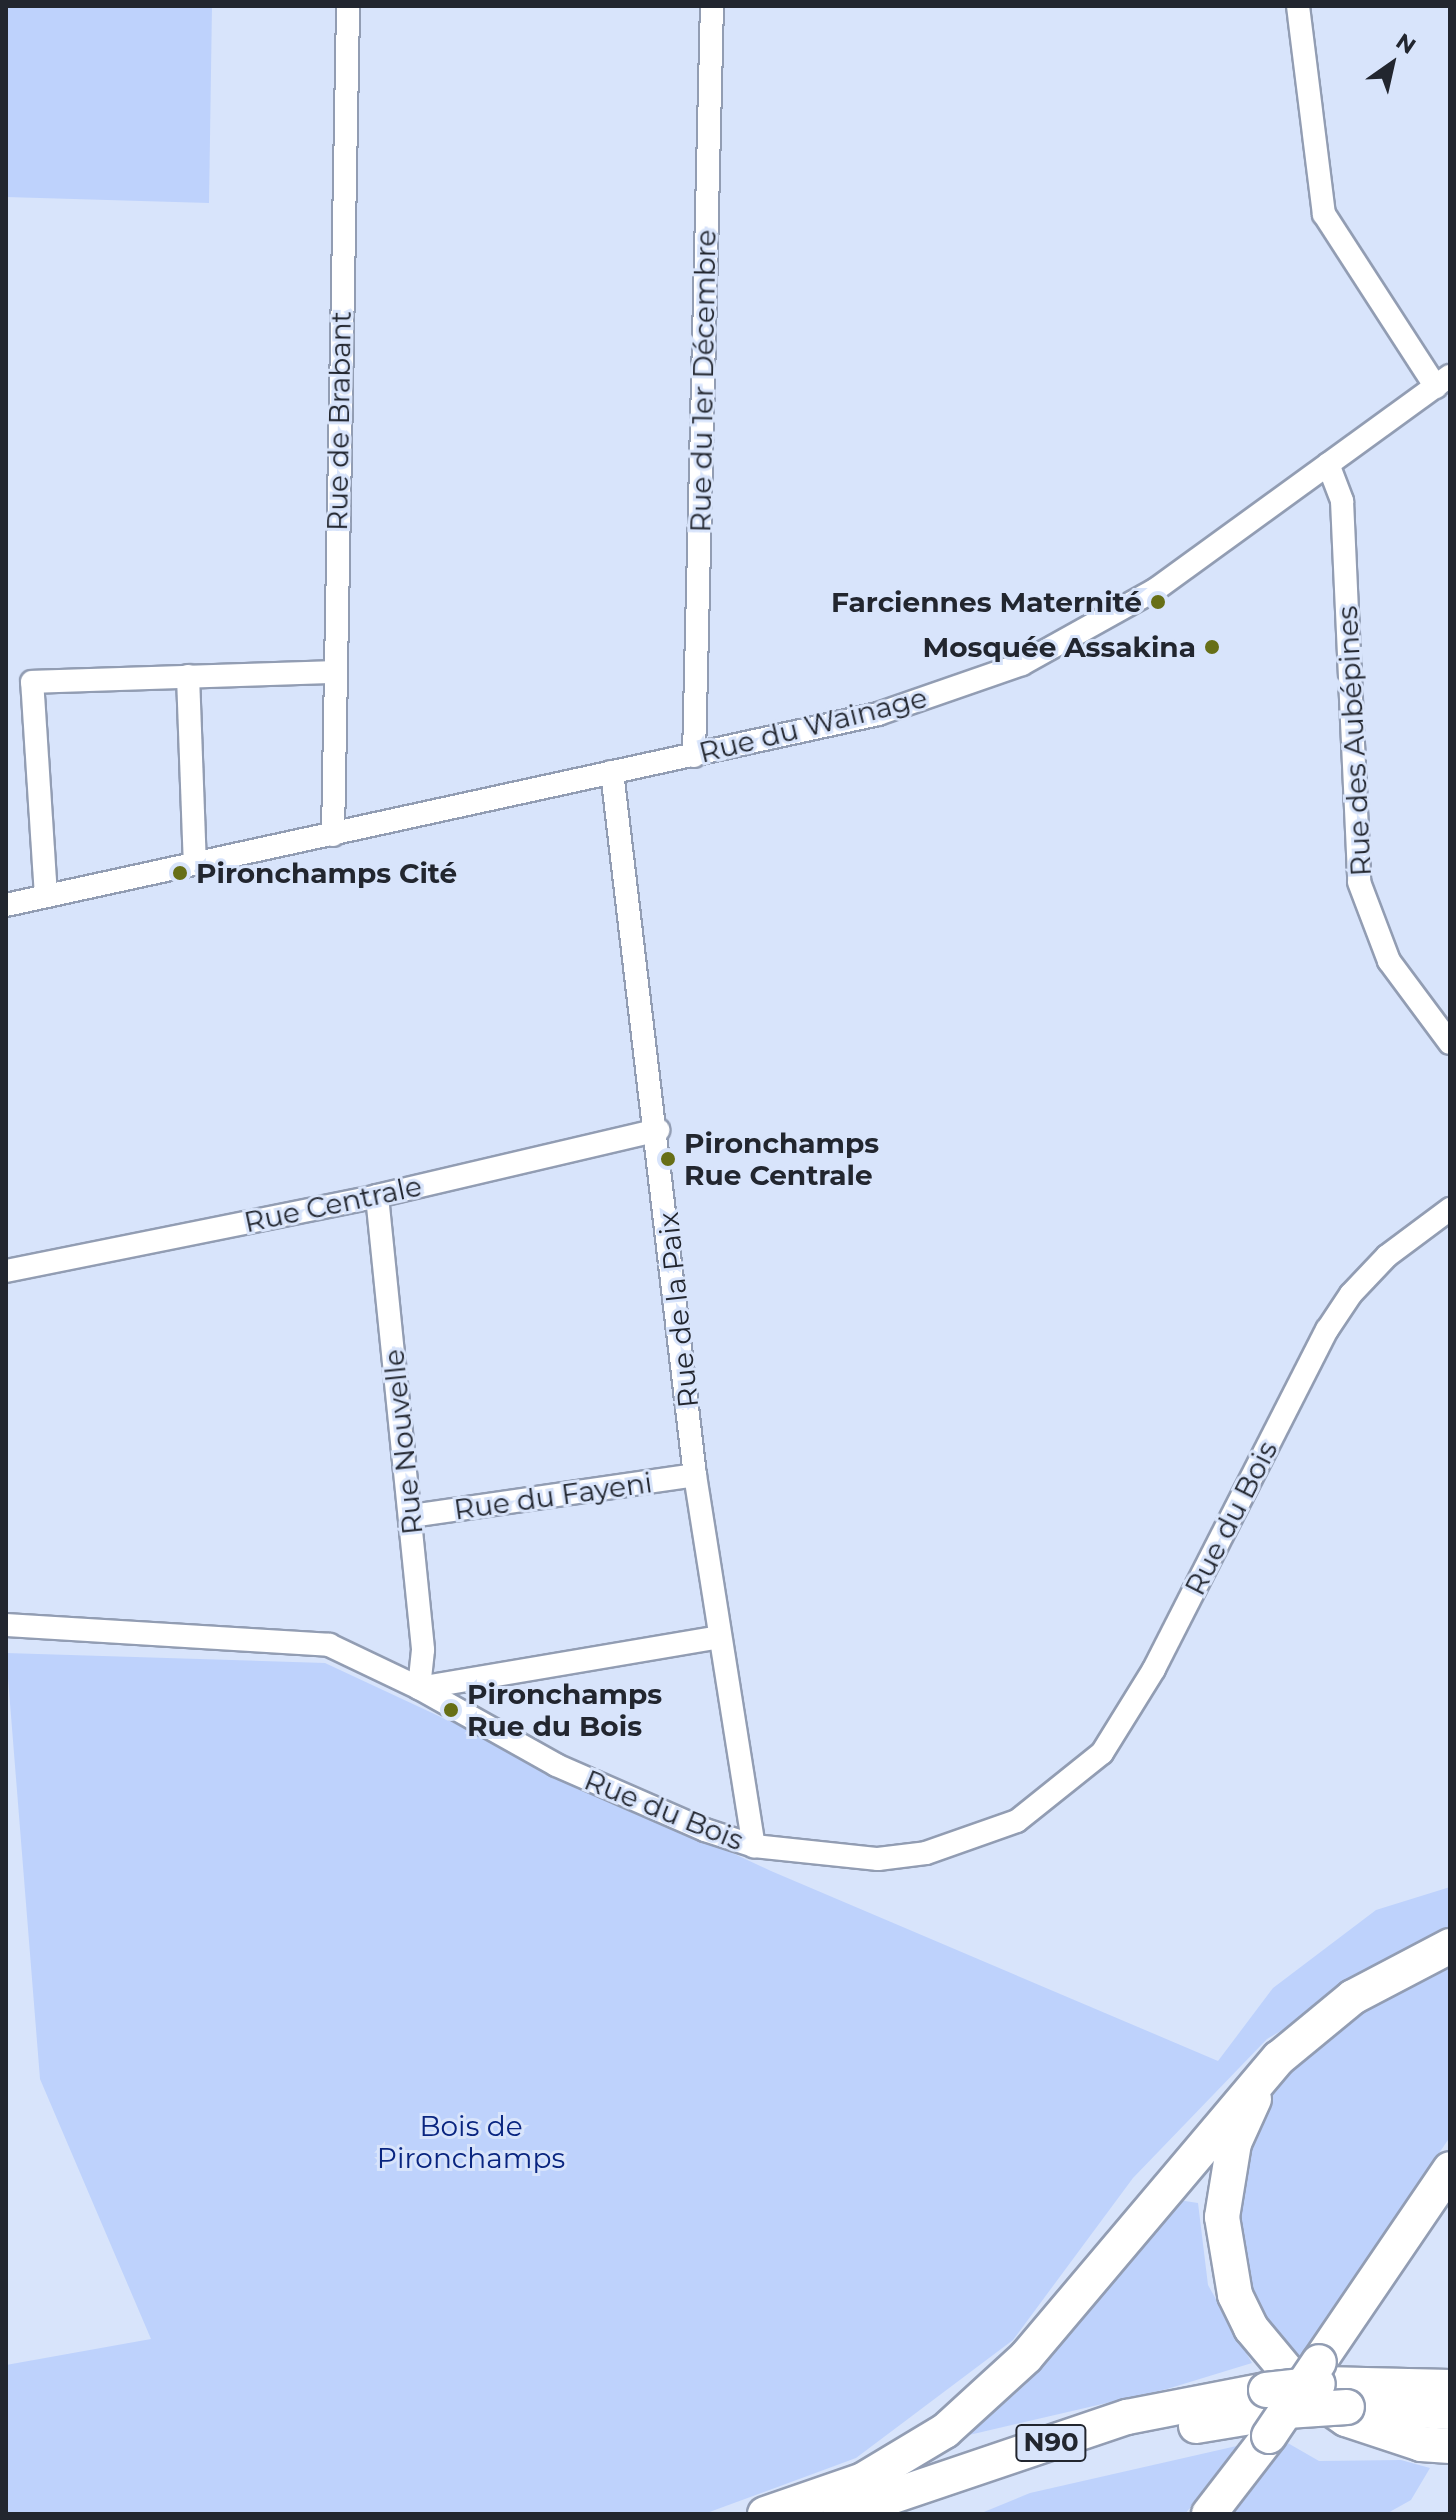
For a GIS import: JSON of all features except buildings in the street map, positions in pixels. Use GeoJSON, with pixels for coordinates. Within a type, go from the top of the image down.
{"type":"FeatureCollection","features":[{"type":"Feature","properties":{"kind":"highway"},"geometry":{"type":"LineString","coordinates":[[765,2514],[863,2480],[945,2431],[1026,2357],[1279,2058],[1353,1997],[1450,1946]]}},
{"type":"Feature","properties":{"kind":"highway"},"geometry":{"type":"LineString","coordinates":[[1279,2058],[1250,2105],[1226,2178],[1222,2217],[1235,2295],[1278,2365],[1321,2403],[1370,2430],[1450,2446]]}},
{"type":"Feature","properties":{"kind":"highway"},"geometry":{"type":"LineString","coordinates":[[1209,2514],[1274,2412],[1321,2373],[1450,2169]]}},
{"type":"Feature","properties":{"kind":"highway","name":"N90"},"geometry":{"type":"LineString","coordinates":[[909,2514],[1134,2437],[1274,2412],[1321,2373],[1450,2387]]}},
{"type":"Feature","properties":{"kind":"highway","name":"N90"},"geometry":{"type":"LineString","coordinates":[[840,2514],[1127,2417],[1347,2407],[1450,2412]]}},
{"type":"Feature","properties":{"kind":"street","name":"Rue de Brabant"},"geometry":{"type":"LineString","coordinates":[[333,835],[348,6]]}},
{"type":"Feature","properties":{"kind":"street","name":"Rue du 1er Décembre"},"geometry":{"type":"LineString","coordinates":[[694,756],[712,6]]}},
{"type":"Feature","properties":{"kind":"street"},"geometry":{"type":"LineString","coordinates":[[1298,6],[1324,214],[1443,381]]}},
{"type":"Feature","properties":{"kind":"street","name":"Rue du Wainage"},"geometry":{"type":"LineString","coordinates":[[6,905],[878,714],[1022,664],[1155,590],[1443,381]]}},
{"type":"Feature","properties":{"kind":"street","name":"Rue des Aubépines"},"geometry":{"type":"LineString","coordinates":[[1328,464],[1342,501],[1359,882],[1389,961],[1450,1043]]}},
{"type":"Feature","properties":{"kind":"street"},"geometry":{"type":"LineString","coordinates":[[46,896],[32,682],[334,672]]}},
{"type":"Feature","properties":{"kind":"street"},"geometry":{"type":"LineString","coordinates":[[188,676],[195,864]]}},
{"type":"Feature","properties":{"kind":"street","name":"Rue de la Paix"},"geometry":{"type":"LineString","coordinates":[[612,772],[658,1130],[695,1475],[754,1846]]}},
{"type":"Feature","properties":{"kind":"street","name":"Rue Centrale"},"geometry":{"type":"LineString","coordinates":[[6,1271],[377,1196],[658,1130]]}},
{"type":"Feature","properties":{"kind":"street","name":"Rue Nouvelle"},"geometry":{"type":"LineString","coordinates":[[377,1196],[423,1650],[419,1688]]}},
{"type":"Feature","properties":{"kind":"street","name":"Rue du Bois"},"geometry":{"type":"LineString","coordinates":[[6,1625],[329,1645],[419,1688],[556,1765],[639,1804],[754,1846],[878,1859],[926,1853],[1017,1821],[1102,1753],[1154,1669],[1327,1330],[1351,1294],[1387,1256],[1450,1209]]}},
{"type":"Feature","properties":{"kind":"street","name":"Rue du Fayeni"},"geometry":{"type":"LineString","coordinates":[[411,1516],[695,1475]]}},
{"type":"Feature","properties":{"kind":"street"},"geometry":{"type":"LineString","coordinates":[[419,1688],[719,1637]]}},
{"type":"Feature","properties":{"kind":"green space"},"geometry":{"type":"Polygon","coordinates":[[[6,6],[212,6],[209,203],[6,197],[6,6]]]}},
{"type":"Feature","properties":{"kind":"green space","name":"Bois de Pironchamps"},"geometry":{"type":"Polygon","coordinates":[[[6,1653],[325,1663],[771,1871],[1218,2061],[1273,1988],[1376,1910],[1450,1887],[1450,1932],[1267,2039],[1133,2178],[1013,2340],[856,2458],[704,2514],[13,2514],[6,2512],[6,2365],[151,2339],[40,2079],[6,1653]]]}},
{"type":"Feature","properties":{"kind":"green space"},"geometry":{"type":"Polygon","coordinates":[[[1450,1950],[1450,2137],[1300,2357],[1264,2335],[1231,2246],[1243,2160],[1269,2080],[1288,2058],[1450,1950]]]}},
{"type":"Feature","properties":{"kind":"green space"},"geometry":{"type":"Polygon","coordinates":[[[1172,2199],[1198,2203],[1208,2285],[1252,2363],[1167,2389],[969,2435],[1026,2384],[1172,2199]]]}},
{"type":"Feature","properties":{"kind":"green space"},"geometry":{"type":"Polygon","coordinates":[[[1286,2442],[1319,2461],[1401,2460],[1430,2468],[1411,2500],[1386,2514],[1229,2514],[1286,2442]]]}},
{"type":"Feature","properties":{"kind":"green space"},"geometry":{"type":"Polygon","coordinates":[[[1241,2445],[1185,2514],[979,2514],[1030,2493],[1241,2445]]]}},
{"type":"Feature","properties":{"kind":"place","name":"Farciennes Maternité"},"geometry":{"type":"Point","coordinates":[1158,602]}},
{"type":"Feature","properties":{"kind":"place","name":"Mosquée Assakina"},"geometry":{"type":"Point","coordinates":[1212,647]}},
{"type":"Feature","properties":{"kind":"place","name":"Pironchamps Cité"},"geometry":{"type":"Point","coordinates":[180,873]}},
{"type":"Feature","properties":{"kind":"place","name":"Pironchamps Rue Centrale"},"geometry":{"type":"Point","coordinates":[668,1159]}},
{"type":"Feature","properties":{"kind":"place","name":"Pironchamps Rue du Bois"},"geometry":{"type":"Point","coordinates":[451,1710]}}]}
